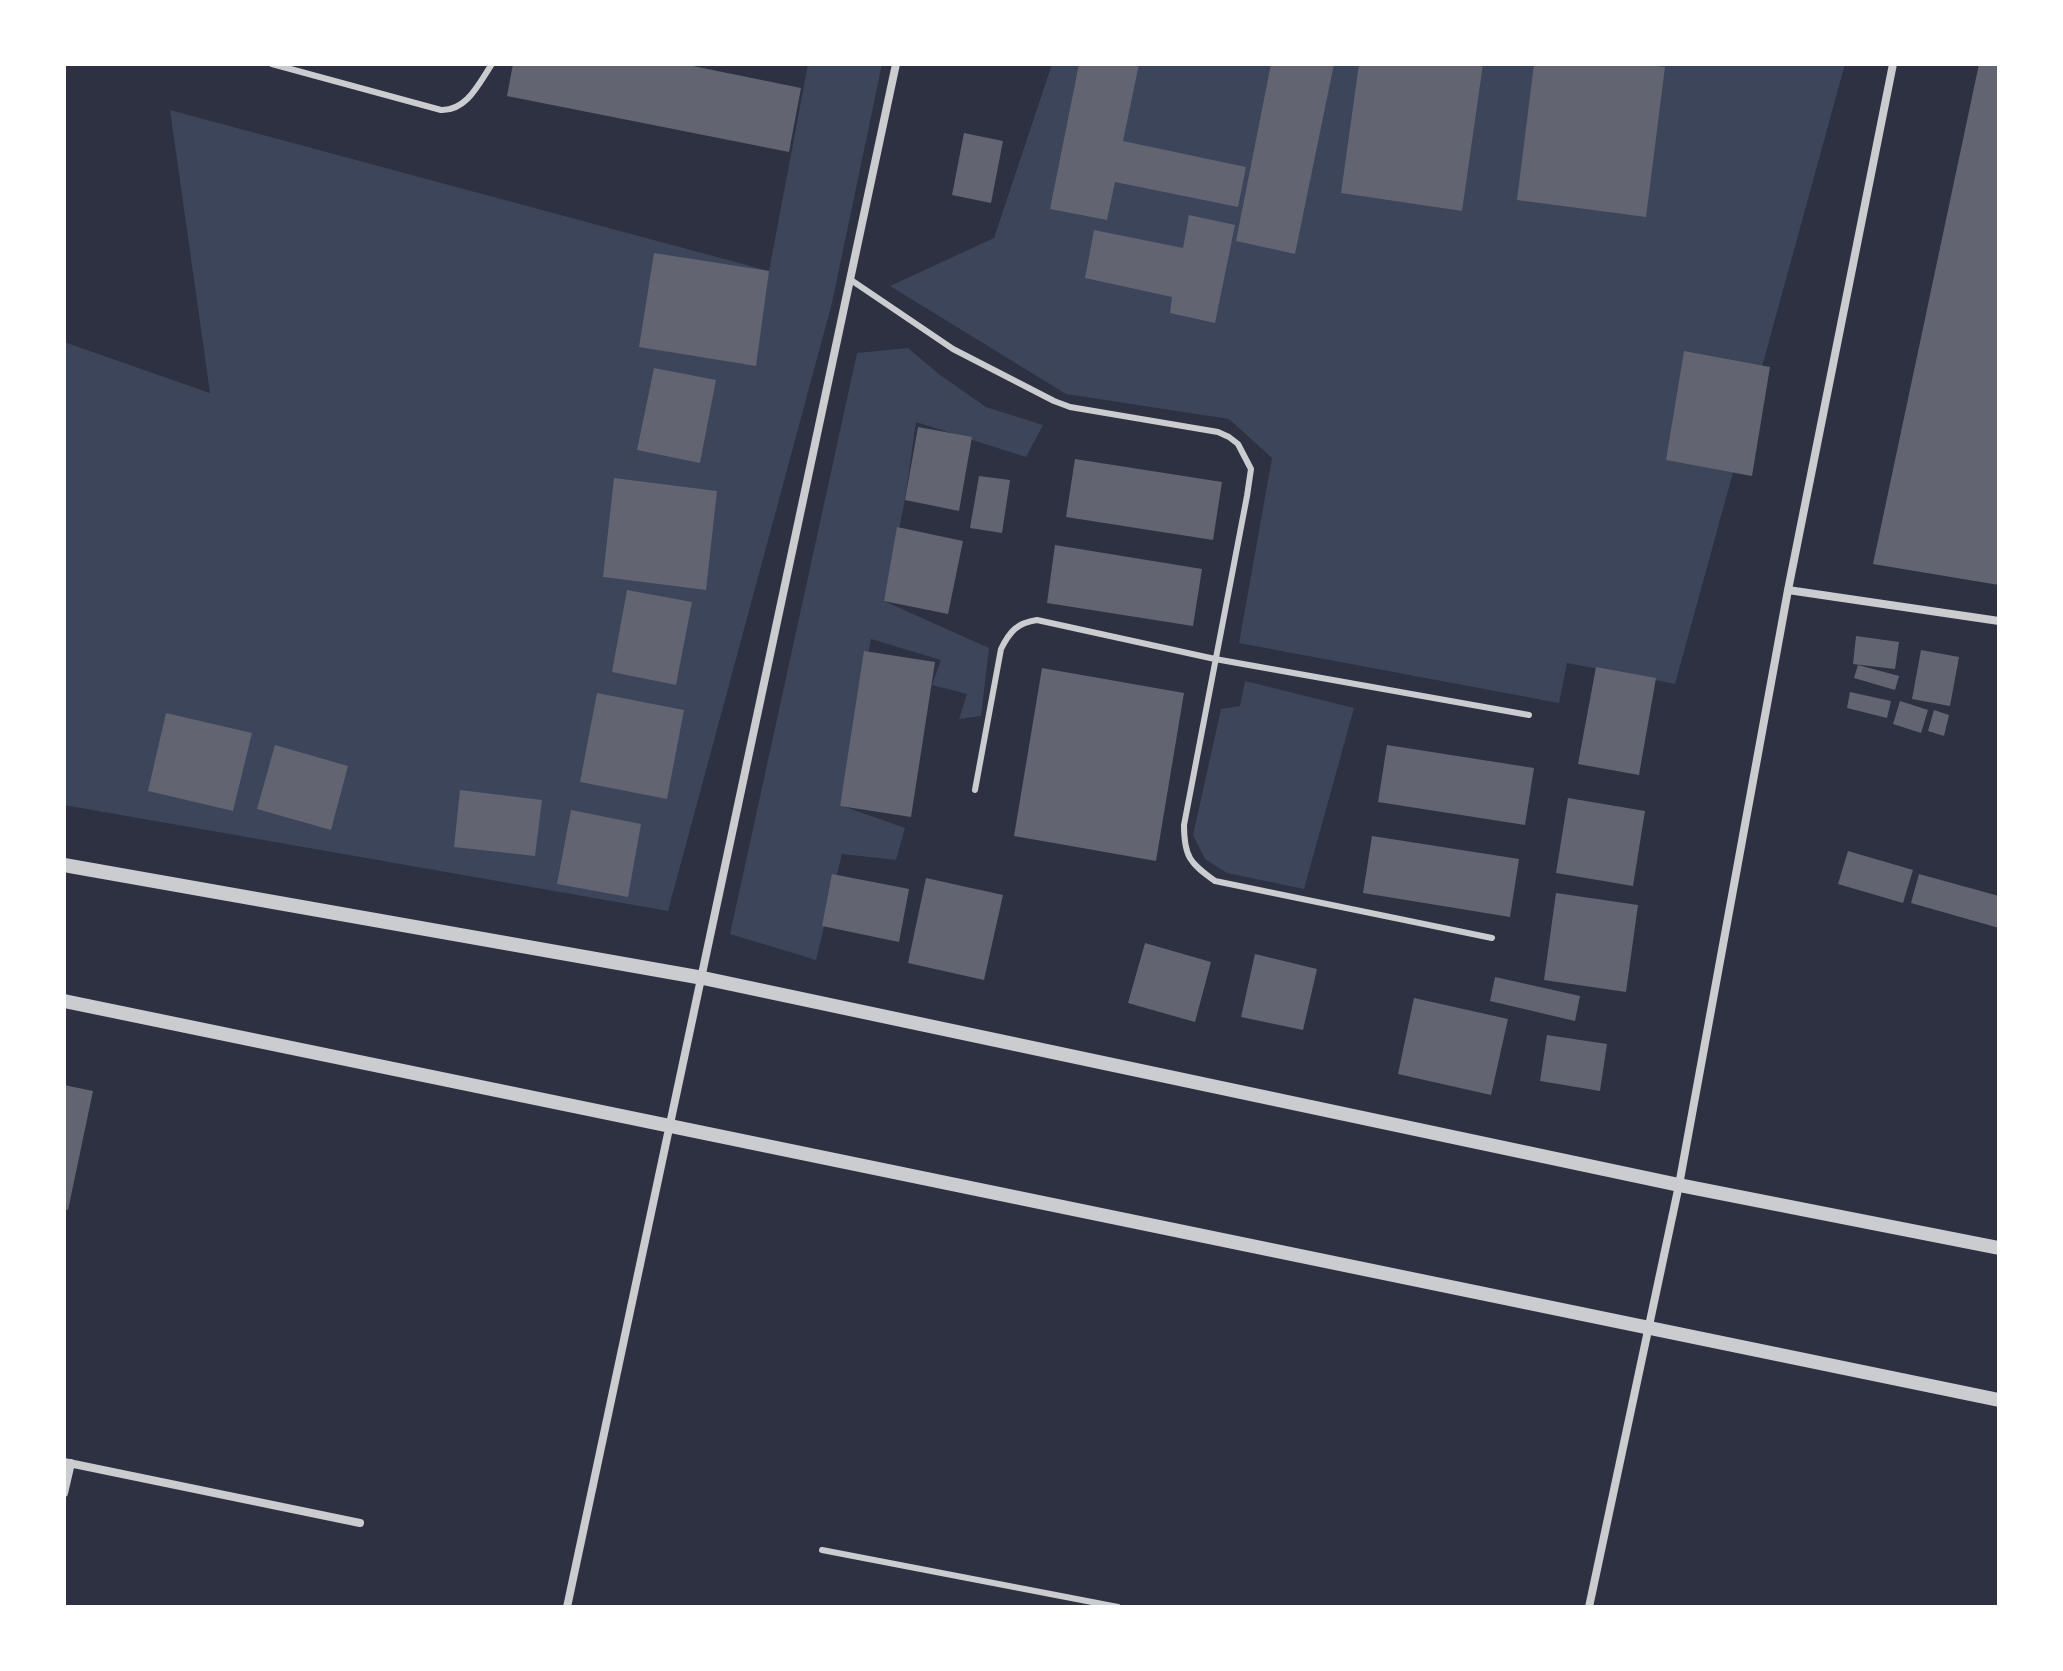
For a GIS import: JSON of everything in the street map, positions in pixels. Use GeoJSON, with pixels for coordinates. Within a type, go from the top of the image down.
{"type":"FeatureCollection","features":[{"type":"Feature","properties":{"kind":"street"},"geometry":{"type":"LineString","coordinates":[[567,1607],[896,64]]}},
{"type":"Feature","properties":{"kind":"street"},"geometry":{"type":"LineString","coordinates":[[1589,1607],[1679,1185],[1788,590],[1893,64]]}},
{"type":"Feature","properties":{"kind":"street"},"geometry":{"type":"LineString","coordinates":[[1788,590],[1999,621]]}},
{"type":"Feature","properties":{"kind":"street"},"geometry":{"type":"LineString","coordinates":[[64,865],[703,978],[1679,1185],[1999,1248]]}},
{"type":"Feature","properties":{"kind":"street"},"geometry":{"type":"LineString","coordinates":[[64,1001],[1999,1400]]}},
{"type":"Feature","properties":{"kind":"street"},"geometry":{"type":"LineString","coordinates":[[64,1493],[67,1463],[360,1523]]}},
{"type":"Feature","properties":{"kind":"lane"},"geometry":{"type":"LineString","coordinates":[[272,64],[441,110],[453,110],[468,99],[492,64]]}},
{"type":"Feature","properties":{"kind":"lane"},"geometry":{"type":"LineString","coordinates":[[851,280],[953,349],[1054,401],[1091,411],[1218,432],[1238,444],[1251,469],[1184,825],[1184,850],[1194,866],[1215,881],[1492,938]]}},
{"type":"Feature","properties":{"kind":"lane"},"geometry":{"type":"LineString","coordinates":[[975,790],[1001,649],[1008,635],[1021,623],[1037,620],[1215,659],[1529,715]]}},
{"type":"Feature","properties":{"kind":"lane"},"geometry":{"type":"LineString","coordinates":[[822,1550],[1118,1607]]}},
{"type":"Feature","properties":{"kind":"shaded area"},"geometry":{"type":"Polygon","coordinates":[[[808,64],[882,64],[832,303],[668,911],[64,805],[64,342],[210,393],[170,110],[769,271],[808,64]]]}},
{"type":"Feature","properties":{"kind":"shaded area"},"geometry":{"type":"Polygon","coordinates":[[[1052,64],[1845,64],[1675,684],[1567,663],[1559,703],[1239,643],[1272,458],[1229,419],[1066,394],[890,286],[994,238],[1052,64]]]}},
{"type":"Feature","properties":{"kind":"shaded area"},"geometry":{"type":"Polygon","coordinates":[[[908,348],[986,407],[1043,425],[1026,457],[916,422],[905,500],[884,601],[989,648],[981,716],[959,719],[967,694],[932,685],[941,660],[871,639],[840,805],[905,828],[896,860],[842,854],[816,960],[730,934],[857,353],[908,348]]]}},
{"type":"Feature","properties":{"kind":"shaded area"},"geometry":{"type":"Polygon","coordinates":[[[1245,681],[1354,708],[1304,889],[1227,873],[1205,859],[1193,835],[1221,709],[1240,706],[1245,681]]]}},
{"type":"Feature","properties":{"kind":"building"},"geometry":{"type":"Polygon","coordinates":[[[513,64],[683,64],[801,88],[789,152],[507,96],[513,64]]]}},
{"type":"Feature","properties":{"kind":"building"},"geometry":{"type":"Polygon","coordinates":[[[1079,64],[1139,64],[1123,141],[1246,167],[1238,207],[1115,182],[1107,220],[1050,209],[1079,64]]]}},
{"type":"Feature","properties":{"kind":"building"},"geometry":{"type":"Polygon","coordinates":[[[1271,64],[1334,64],[1295,254],[1236,241],[1271,64]]]}},
{"type":"Feature","properties":{"kind":"building"},"geometry":{"type":"Polygon","coordinates":[[[1359,64],[1483,64],[1462,211],[1341,193],[1359,64]]]}},
{"type":"Feature","properties":{"kind":"building"},"geometry":{"type":"Polygon","coordinates":[[[1534,64],[1643,64],[1665,67],[1646,217],[1517,200],[1534,64]]]}},
{"type":"Feature","properties":{"kind":"building"},"geometry":{"type":"Polygon","coordinates":[[[1979,64],[1999,64],[1999,585],[1873,564],[1979,64]]]}},
{"type":"Feature","properties":{"kind":"building"},"geometry":{"type":"Polygon","coordinates":[[[964,133],[1003,141],[991,203],[952,195],[964,133]]]}},
{"type":"Feature","properties":{"kind":"building"},"geometry":{"type":"Polygon","coordinates":[[[1189,215],[1235,225],[1215,323],[1170,313],[1172,297],[1085,278],[1094,230],[1183,248],[1189,215]]]}},
{"type":"Feature","properties":{"kind":"building"},"geometry":{"type":"Polygon","coordinates":[[[654,253],[769,271],[756,366],[639,347],[654,253]]]}},
{"type":"Feature","properties":{"kind":"building"},"geometry":{"type":"Polygon","coordinates":[[[1684,351],[1770,367],[1752,476],[1666,460],[1684,351]]]}},
{"type":"Feature","properties":{"kind":"building"},"geometry":{"type":"Polygon","coordinates":[[[654,368],[716,380],[700,463],[637,450],[654,368]]]}},
{"type":"Feature","properties":{"kind":"building"},"geometry":{"type":"Polygon","coordinates":[[[918,427],[972,437],[959,511],[905,500],[918,427]]]}},
{"type":"Feature","properties":{"kind":"building"},"geometry":{"type":"Polygon","coordinates":[[[1075,459],[1222,482],[1213,540],[1066,517],[1075,459]]]}},
{"type":"Feature","properties":{"kind":"building"},"geometry":{"type":"Polygon","coordinates":[[[979,476],[1010,480],[1002,533],[970,528],[979,476]]]}},
{"type":"Feature","properties":{"kind":"building"},"geometry":{"type":"Polygon","coordinates":[[[614,478],[717,491],[706,590],[603,577],[614,478]]]}},
{"type":"Feature","properties":{"kind":"building"},"geometry":{"type":"Polygon","coordinates":[[[897,527],[963,541],[948,614],[884,601],[897,527]]]}},
{"type":"Feature","properties":{"kind":"building"},"geometry":{"type":"Polygon","coordinates":[[[1055,545],[1202,569],[1193,626],[1047,603],[1055,545]]]}},
{"type":"Feature","properties":{"kind":"building"},"geometry":{"type":"Polygon","coordinates":[[[627,590],[692,602],[676,685],[612,672],[627,590]]]}},
{"type":"Feature","properties":{"kind":"building"},"geometry":{"type":"Polygon","coordinates":[[[1856,636],[1899,642],[1895,669],[1853,664],[1856,636]]]}},
{"type":"Feature","properties":{"kind":"building"},"geometry":{"type":"Polygon","coordinates":[[[1921,650],[1959,657],[1950,706],[1912,699],[1921,650]]]}},
{"type":"Feature","properties":{"kind":"building"},"geometry":{"type":"Polygon","coordinates":[[[864,651],[935,662],[911,817],[840,806],[864,651]]]}},
{"type":"Feature","properties":{"kind":"building"},"geometry":{"type":"Polygon","coordinates":[[[1858,665],[1899,676],[1895,690],[1854,678],[1858,665]]]}},
{"type":"Feature","properties":{"kind":"building"},"geometry":{"type":"Polygon","coordinates":[[[1596,667],[1656,678],[1639,775],[1578,764],[1596,667]]]}},
{"type":"Feature","properties":{"kind":"building"},"geometry":{"type":"Polygon","coordinates":[[[1042,668],[1184,693],[1156,861],[1014,836],[1042,668]]]}},
{"type":"Feature","properties":{"kind":"building"},"geometry":{"type":"Polygon","coordinates":[[[1850,692],[1891,701],[1887,718],[1847,708],[1850,692]]]}},
{"type":"Feature","properties":{"kind":"building"},"geometry":{"type":"Polygon","coordinates":[[[597,693],[684,710],[667,799],[580,782],[597,693]]]}},
{"type":"Feature","properties":{"kind":"building"},"geometry":{"type":"Polygon","coordinates":[[[1900,701],[1928,710],[1921,733],[1893,724],[1900,701]]]}},
{"type":"Feature","properties":{"kind":"building"},"geometry":{"type":"Polygon","coordinates":[[[1934,710],[1949,715],[1944,736],[1928,731],[1934,710]]]}},
{"type":"Feature","properties":{"kind":"building"},"geometry":{"type":"Polygon","coordinates":[[[166,713],[252,733],[233,811],[148,791],[166,713]]]}},
{"type":"Feature","properties":{"kind":"building"},"geometry":{"type":"Polygon","coordinates":[[[275,745],[348,766],[331,830],[257,809],[275,745]]]}},
{"type":"Feature","properties":{"kind":"building"},"geometry":{"type":"Polygon","coordinates":[[[1387,745],[1534,768],[1525,825],[1378,802],[1387,745]]]}},
{"type":"Feature","properties":{"kind":"building"},"geometry":{"type":"Polygon","coordinates":[[[460,790],[542,800],[535,856],[454,847],[460,790]]]}},
{"type":"Feature","properties":{"kind":"building"},"geometry":{"type":"Polygon","coordinates":[[[1568,798],[1645,811],[1633,886],[1556,873],[1568,798]]]}},
{"type":"Feature","properties":{"kind":"building"},"geometry":{"type":"Polygon","coordinates":[[[571,810],[641,824],[628,897],[557,884],[571,810]]]}},
{"type":"Feature","properties":{"kind":"building"},"geometry":{"type":"Polygon","coordinates":[[[1372,836],[1519,859],[1510,917],[1363,893],[1372,836]]]}},
{"type":"Feature","properties":{"kind":"building"},"geometry":{"type":"Polygon","coordinates":[[[1848,851],[1913,870],[1903,903],[1838,884],[1848,851]]]}},
{"type":"Feature","properties":{"kind":"building"},"geometry":{"type":"Polygon","coordinates":[[[832,874],[909,889],[899,942],[822,926],[832,874]]]}},
{"type":"Feature","properties":{"kind":"building"},"geometry":{"type":"Polygon","coordinates":[[[1919,874],[1999,896],[1999,928],[1911,903],[1919,874]]]}},
{"type":"Feature","properties":{"kind":"building"},"geometry":{"type":"Polygon","coordinates":[[[926,878],[1003,895],[984,980],[908,963],[926,878]]]}},
{"type":"Feature","properties":{"kind":"building"},"geometry":{"type":"Polygon","coordinates":[[[1556,893],[1638,905],[1626,992],[1544,980],[1556,893]]]}},
{"type":"Feature","properties":{"kind":"building"},"geometry":{"type":"Polygon","coordinates":[[[1145,943],[1211,962],[1195,1022],[1128,1003],[1145,943]]]}},
{"type":"Feature","properties":{"kind":"building"},"geometry":{"type":"Polygon","coordinates":[[[1255,954],[1317,969],[1303,1030],[1241,1017],[1255,954]]]}},
{"type":"Feature","properties":{"kind":"building"},"geometry":{"type":"Polygon","coordinates":[[[1495,977],[1580,996],[1575,1021],[1490,1001],[1495,977]]]}},
{"type":"Feature","properties":{"kind":"building"},"geometry":{"type":"Polygon","coordinates":[[[1414,998],[1508,1019],[1491,1095],[1398,1074],[1414,998]]]}},
{"type":"Feature","properties":{"kind":"building"},"geometry":{"type":"Polygon","coordinates":[[[1547,1035],[1607,1044],[1600,1091],[1540,1081],[1547,1035]]]}},
{"type":"Feature","properties":{"kind":"building"},"geometry":{"type":"Polygon","coordinates":[[[64,1085],[93,1091],[68,1210],[64,1209],[64,1085]]]}}]}
